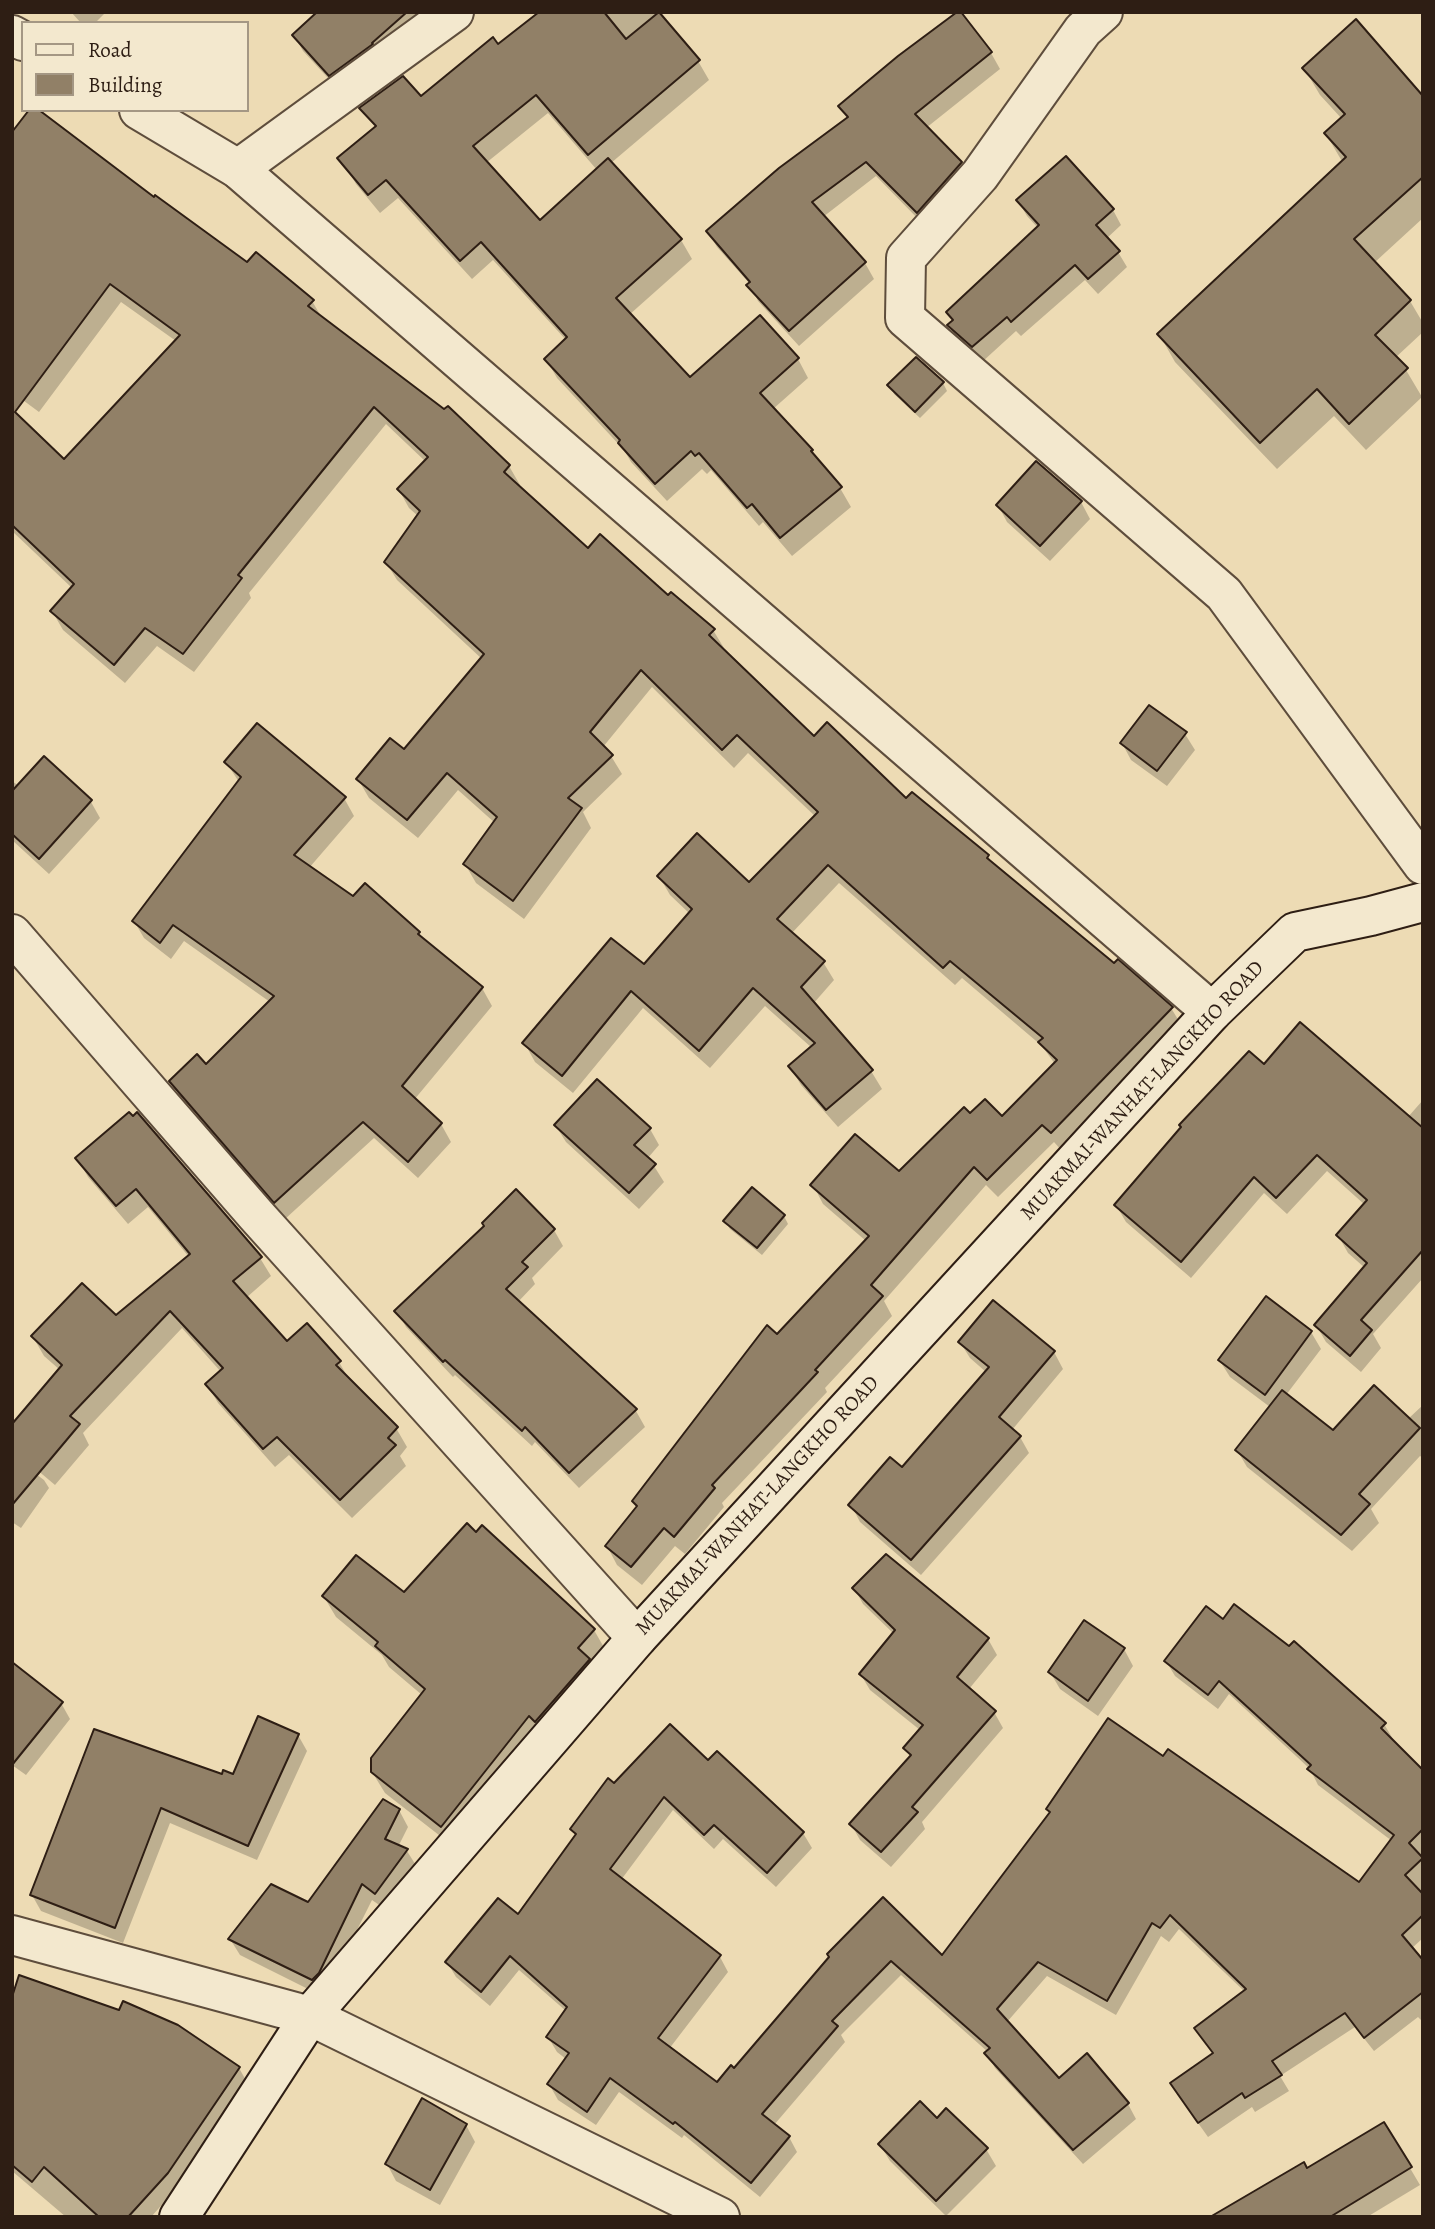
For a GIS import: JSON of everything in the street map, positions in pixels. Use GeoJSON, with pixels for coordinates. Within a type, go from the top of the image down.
{"type":"FeatureCollection","features":[{"type":"Feature","properties":{"kind":"street"},"geometry":{"type":"LineString","coordinates":[[238,169],[454,12]]}},
{"type":"Feature","properties":{"kind":"street"},"geometry":{"type":"LineString","coordinates":[[1103,12],[1083,30],[980,175],[906,258],[905,318],[1224,594],[1423,865]]}},
{"type":"Feature","properties":{"kind":"street"},"geometry":{"type":"LineString","coordinates":[[142,112],[238,169],[1212,1012]]}},
{"type":"Feature","properties":{"kind":"street","name":"MUAKMAI-WANHAT-LANGKHO ROAD"},"geometry":{"type":"LineString","coordinates":[[179,2217],[310,2016],[637,1638],[1212,1012],[1295,932],[1423,902]]}},
{"type":"Feature","properties":{"kind":"street"},"geometry":{"type":"LineString","coordinates":[[12,934],[256,1215],[637,1638]]}},
{"type":"Feature","properties":{"kind":"street"},"geometry":{"type":"LineString","coordinates":[[12,1935],[310,2016],[720,2217]]}},
{"type":"Feature","properties":{"kind":"building"},"geometry":{"type":"Polygon","coordinates":[[[317,12],[407,12],[373,44],[329,76],[292,35],[317,12]]]}},
{"type":"Feature","properties":{"kind":"building"},"geometry":{"type":"Polygon","coordinates":[[[539,12],[604,12],[626,39],[659,12],[700,60],[588,155],[536,95],[473,146],[540,220],[608,158],[682,239],[616,298],[690,377],[760,315],[799,358],[760,393],[813,450],[811,451],[842,487],[780,538],[752,504],[747,508],[699,453],[695,456],[691,451],[655,484],[618,443],[620,440],[544,359],[567,337],[481,242],[460,261],[386,180],[368,195],[337,158],[376,126],[359,108],[403,76],[421,96],[493,37],[498,44],[539,12]]]}},
{"type":"Feature","properties":{"kind":"building"},"geometry":{"type":"Polygon","coordinates":[[[957,12],[961,12],[992,52],[915,114],[962,162],[917,213],[866,162],[812,202],[866,262],[789,331],[746,285],[750,282],[706,231],[779,168],[848,117],[838,106],[957,12]]]}},
{"type":"Feature","properties":{"kind":"building"},"geometry":{"type":"Polygon","coordinates":[[[1356,19],[1423,96],[1423,177],[1354,239],[1411,300],[1375,335],[1408,368],[1349,424],[1317,389],[1260,443],[1157,334],[1346,157],[1324,133],[1345,114],[1302,68],[1356,19]]]}},
{"type":"Feature","properties":{"kind":"building"},"geometry":{"type":"Polygon","coordinates":[[[27,112],[42,112],[154,197],[155,195],[247,262],[256,252],[314,300],[308,306],[444,409],[448,406],[510,465],[504,472],[588,548],[600,534],[668,595],[671,592],[715,629],[709,635],[814,736],[827,722],[906,798],[912,792],[1114,963],[1118,959],[1173,1007],[1051,1133],[1042,1125],[987,1180],[974,1167],[871,1285],[883,1296],[815,1370],[818,1372],[712,1485],[715,1488],[674,1537],[664,1528],[631,1567],[605,1546],[637,1506],[632,1501],[767,1325],[777,1334],[869,1236],[810,1185],[855,1134],[899,1171],[964,1107],[970,1113],[985,1099],[1002,1116],[1057,1060],[1038,1042],[1043,1038],[950,961],[943,968],[828,865],[777,919],[825,961],[801,987],[873,1070],[826,1110],[788,1066],[815,1043],[753,988],[699,1051],[631,991],[562,1076],[522,1043],[611,938],[644,964],[692,909],[657,876],[697,833],[749,882],[818,812],[737,735],[722,750],[641,670],[590,732],[613,755],[568,798],[582,808],[513,901],[463,864],[497,817],[447,773],[407,820],[356,779],[390,738],[404,749],[484,654],[384,562],[420,511],[397,489],[428,457],[374,407],[238,575],[242,578],[183,654],[145,628],[114,665],[50,611],[74,584],[12,525],[12,132],[27,112]],[[110,284],[15,412],[64,459],[180,335],[110,284]]]}},
{"type":"Feature","properties":{"kind":"building"},"geometry":{"type":"Polygon","coordinates":[[[1066,156],[1114,209],[1096,225],[1120,251],[1088,279],[1075,265],[1011,322],[1007,317],[972,347],[947,325],[953,320],[946,312],[1039,225],[1016,200],[1066,156]]]}},
{"type":"Feature","properties":{"kind":"building"},"geometry":{"type":"Polygon","coordinates":[[[916,357],[944,382],[915,412],[887,385],[916,357]]]}},
{"type":"Feature","properties":{"kind":"building"},"geometry":{"type":"Polygon","coordinates":[[[1036,461],[1082,501],[1040,546],[996,505],[1036,461]]]}},
{"type":"Feature","properties":{"kind":"building"},"geometry":{"type":"Polygon","coordinates":[[[1149,705],[1187,732],[1157,771],[1120,743],[1149,705]]]}},
{"type":"Feature","properties":{"kind":"building"},"geometry":{"type":"Polygon","coordinates":[[[257,723],[346,797],[294,855],[353,896],[365,883],[420,932],[418,934],[483,987],[402,1086],[442,1123],[408,1162],[363,1122],[274,1203],[169,1081],[197,1054],[206,1064],[274,996],[173,925],[160,943],[132,921],[241,777],[224,762],[257,723]]]}},
{"type":"Feature","properties":{"kind":"building"},"geometry":{"type":"Polygon","coordinates":[[[44,756],[92,800],[39,859],[12,834],[12,791],[44,756]]]}},
{"type":"Feature","properties":{"kind":"building"},"geometry":{"type":"Polygon","coordinates":[[[1300,1022],[1423,1128],[1423,1250],[1361,1320],[1372,1330],[1350,1356],[1314,1325],[1367,1263],[1336,1235],[1367,1200],[1317,1155],[1276,1198],[1254,1177],[1181,1262],[1114,1205],[1181,1127],[1179,1125],[1249,1051],[1264,1064],[1300,1022]]]}},
{"type":"Feature","properties":{"kind":"building"},"geometry":{"type":"Polygon","coordinates":[[[597,1079],[651,1128],[634,1145],[656,1164],[629,1193],[554,1125],[597,1079]]]}},
{"type":"Feature","properties":{"kind":"building"},"geometry":{"type":"Polygon","coordinates":[[[129,1112],[133,1116],[137,1112],[262,1257],[233,1281],[287,1341],[307,1323],[341,1361],[336,1365],[398,1427],[388,1438],[396,1445],[340,1500],[277,1437],[263,1449],[205,1384],[223,1368],[170,1311],[70,1416],[80,1424],[12,1505],[12,1424],[62,1365],[31,1336],[82,1283],[116,1315],[190,1254],[136,1189],[116,1206],[75,1158],[129,1112]]]}},
{"type":"Feature","properties":{"kind":"building"},"geometry":{"type":"Polygon","coordinates":[[[752,1187],[785,1215],[757,1248],[723,1221],[752,1187]]]}},
{"type":"Feature","properties":{"kind":"building"},"geometry":{"type":"Polygon","coordinates":[[[516,1189],[555,1229],[522,1262],[528,1267],[506,1289],[637,1409],[569,1473],[525,1427],[522,1431],[445,1360],[443,1362],[394,1311],[484,1226],[482,1223],[516,1189]]]}},
{"type":"Feature","properties":{"kind":"building"},"geometry":{"type":"Polygon","coordinates":[[[1266,1296],[1312,1331],[1265,1395],[1218,1360],[1266,1296]]]}},
{"type":"Feature","properties":{"kind":"building"},"geometry":{"type":"Polygon","coordinates":[[[993,1300],[1055,1351],[999,1417],[1021,1436],[911,1560],[848,1505],[890,1457],[902,1467],[989,1367],[958,1342],[993,1300]]]}},
{"type":"Feature","properties":{"kind":"building"},"geometry":{"type":"Polygon","coordinates":[[[1374,1385],[1420,1428],[1359,1494],[1370,1504],[1341,1535],[1235,1450],[1282,1390],[1333,1430],[1374,1385]]]}},
{"type":"Feature","properties":{"kind":"building"},"geometry":{"type":"Polygon","coordinates":[[[467,1523],[476,1532],[482,1525],[595,1629],[578,1648],[590,1659],[535,1722],[529,1716],[441,1827],[371,1772],[371,1758],[425,1689],[375,1646],[378,1642],[322,1596],[356,1555],[404,1592],[467,1523]]]}},
{"type":"Feature","properties":{"kind":"building"},"geometry":{"type":"Polygon","coordinates":[[[886,1554],[989,1638],[957,1677],[996,1711],[912,1807],[918,1812],[881,1852],[849,1824],[911,1755],[903,1748],[923,1725],[859,1674],[895,1630],[852,1588],[886,1554]]]}},
{"type":"Feature","properties":{"kind":"building"},"geometry":{"type":"Polygon","coordinates":[[[1234,1604],[1289,1646],[1294,1641],[1386,1723],[1381,1728],[1423,1770],[1423,1829],[1409,1843],[1423,1858],[1405,1875],[1423,1894],[1423,1915],[1402,1935],[1423,1960],[1423,1992],[1364,2038],[1345,2013],[1272,2061],[1282,2075],[1245,2098],[1242,2093],[1198,2123],[1170,2083],[1213,2053],[1194,2028],[1246,1989],[1170,1915],[1160,1928],[1152,1923],[1107,2001],[1038,1962],[997,2009],[1059,2078],[1087,2053],[1129,2103],[1073,2150],[984,2053],[990,2048],[891,1961],[832,2021],[838,2026],[762,2114],[790,2136],[751,2183],[675,2122],[673,2124],[610,2078],[587,2112],[547,2084],[569,2053],[546,2037],[567,2007],[510,1956],[481,1992],[445,1962],[498,1898],[518,1914],[576,1834],[570,1829],[608,1778],[614,1783],[670,1724],[708,1760],[717,1751],[804,1832],[767,1873],[714,1825],[704,1835],[664,1797],[610,1869],[721,1955],[658,2038],[717,2082],[731,2065],[734,2068],[829,1957],[827,1954],[883,1897],[942,1955],[1050,1812],[1046,1809],[1108,1718],[1163,1756],[1168,1749],[1359,1882],[1394,1835],[1307,1769],[1311,1765],[1219,1681],[1208,1695],[1164,1661],[1206,1606],[1223,1619],[1234,1604]]]}},
{"type":"Feature","properties":{"kind":"building"},"geometry":{"type":"Polygon","coordinates":[[[1084,1620],[1125,1648],[1088,1701],[1048,1672],[1084,1620]]]}},
{"type":"Feature","properties":{"kind":"building"},"geometry":{"type":"Polygon","coordinates":[[[12,1662],[63,1702],[12,1765],[12,1662]]]}},
{"type":"Feature","properties":{"kind":"building"},"geometry":{"type":"Polygon","coordinates":[[[258,1716],[299,1734],[248,1846],[161,1808],[115,1928],[30,1895],[94,1729],[222,1774],[223,1770],[233,1774],[258,1716]]]}},
{"type":"Feature","properties":{"kind":"building"},"geometry":{"type":"Polygon","coordinates":[[[383,1799],[400,1809],[385,1839],[408,1849],[375,1894],[362,1884],[319,1973],[312,1980],[228,1939],[271,1884],[308,1902],[383,1799]]]}},
{"type":"Feature","properties":{"kind":"building"},"geometry":{"type":"Polygon","coordinates":[[[19,1975],[119,2010],[123,2001],[178,2025],[240,2067],[168,2173],[128,2217],[99,2217],[44,2167],[32,2182],[12,2165],[12,1997],[19,1975]]]}},
{"type":"Feature","properties":{"kind":"building"},"geometry":{"type":"Polygon","coordinates":[[[422,2098],[467,2124],[430,2190],[385,2164],[422,2098]]]}},
{"type":"Feature","properties":{"kind":"building"},"geometry":{"type":"Polygon","coordinates":[[[920,2101],[937,2118],[946,2108],[988,2148],[936,2201],[878,2144],[920,2101]]]}},
{"type":"Feature","properties":{"kind":"building"},"geometry":{"type":"Polygon","coordinates":[[[1384,2122],[1412,2167],[1330,2217],[1210,2217],[1304,2162],[1307,2168],[1384,2122]]]}}]}
